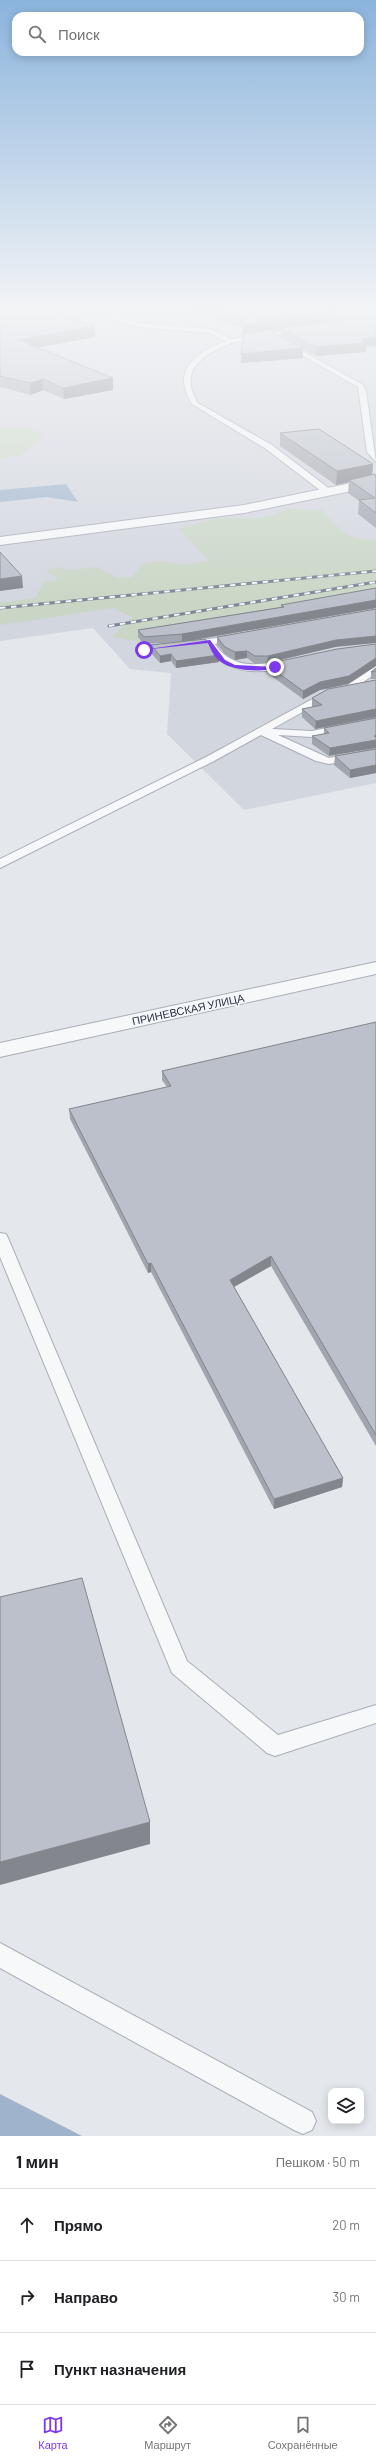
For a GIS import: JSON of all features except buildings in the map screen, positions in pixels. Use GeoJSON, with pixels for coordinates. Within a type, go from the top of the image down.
{"type":"FeatureCollection","features":[{"type":"Feature","properties":{"kind":"street"},"geometry":{"type":"LineString","coordinates":[[0,542],[236,510],[376,482]]}},
{"type":"Feature","properties":{"kind":"street","name":"ПРИНЕВСКАЯ УЛИЦА"},"geometry":{"type":"LineString","coordinates":[[0,1050],[376,968]]}},
{"type":"Feature","properties":{"kind":"lane"},"geometry":{"type":"LineString","coordinates":[[201,408],[269,446],[328,492]]}},
{"type":"Feature","properties":{"kind":"lane"},"geometry":{"type":"LineString","coordinates":[[365,408],[371,452],[376,460]]}},
{"type":"Feature","properties":{"kind":"lane"},"geometry":{"type":"LineString","coordinates":[[144,650],[210,642],[248,635]]}},
{"type":"Feature","properties":{"kind":"lane"},"geometry":{"type":"LineString","coordinates":[[210,642],[215,654],[223,661],[234,666],[255,668],[296,662]]}},
{"type":"Feature","properties":{"kind":"lane"},"geometry":{"type":"LineString","coordinates":[[349,688],[376,669]]}},
{"type":"Feature","properties":{"kind":"lane"},"geometry":{"type":"LineString","coordinates":[[0,864],[210,759],[324,693],[376,683]]}},
{"type":"Feature","properties":{"kind":"lane"},"geometry":{"type":"LineString","coordinates":[[260,731],[287,735],[312,734],[376,721]]}},
{"type":"Feature","properties":{"kind":"lane"},"geometry":{"type":"LineString","coordinates":[[260,731],[320,759],[329,761],[376,752]]}},
{"type":"Feature","properties":{"kind":"lane"},"geometry":{"type":"LineString","coordinates":[[0,1238],[179,1667],[275,1746],[376,1714]]}},
{"type":"Feature","properties":{"kind":"lane"},"geometry":{"type":"LineString","coordinates":[[0,1955],[304,2121]]}},
{"type":"Feature","properties":{"kind":"shaded area"},"geometry":{"type":"Polygon","coordinates":[[[0,408],[376,408],[376,783],[244,810],[167,734],[171,673],[130,669],[93,628],[0,641],[0,408]]]}},
{"type":"Feature","properties":{"kind":"green space"},"geometry":{"type":"Polygon","coordinates":[[[0,428],[30,428],[45,435],[21,455],[0,459],[0,428]]]}},
{"type":"Feature","properties":{"kind":"green space"},"geometry":{"type":"Polygon","coordinates":[[[287,509],[322,510],[333,523],[345,533],[359,539],[376,539],[376,600],[149,643],[112,637],[132,617],[113,608],[0,625],[0,603],[36,598],[43,582],[59,580],[46,570],[58,567],[69,570],[97,567],[117,578],[133,577],[142,564],[162,561],[181,565],[209,561],[179,529],[217,518],[245,519],[270,516],[287,509]]]}},
{"type":"Feature","properties":{"kind":"water"},"geometry":{"type":"Polygon","coordinates":[[[66,484],[78,502],[47,497],[0,502],[0,490],[66,484]]]}},
{"type":"Feature","properties":{"kind":"water"},"geometry":{"type":"Polygon","coordinates":[[[0,2094],[82,2136],[0,2136],[0,2094]]]}},
{"type":"Feature","properties":{"kind":"railway"},"geometry":{"type":"LineString","coordinates":[[0,608],[376,571]]}},
{"type":"Feature","properties":{"kind":"railway"},"geometry":{"type":"LineString","coordinates":[[109,626],[376,582]]}},
{"type":"Feature","properties":{"kind":"route"},"geometry":{"type":"LineString","coordinates":[[144,650],[210,642],[215,654],[223,661],[234,666],[255,668],[275,667]]}}]}
